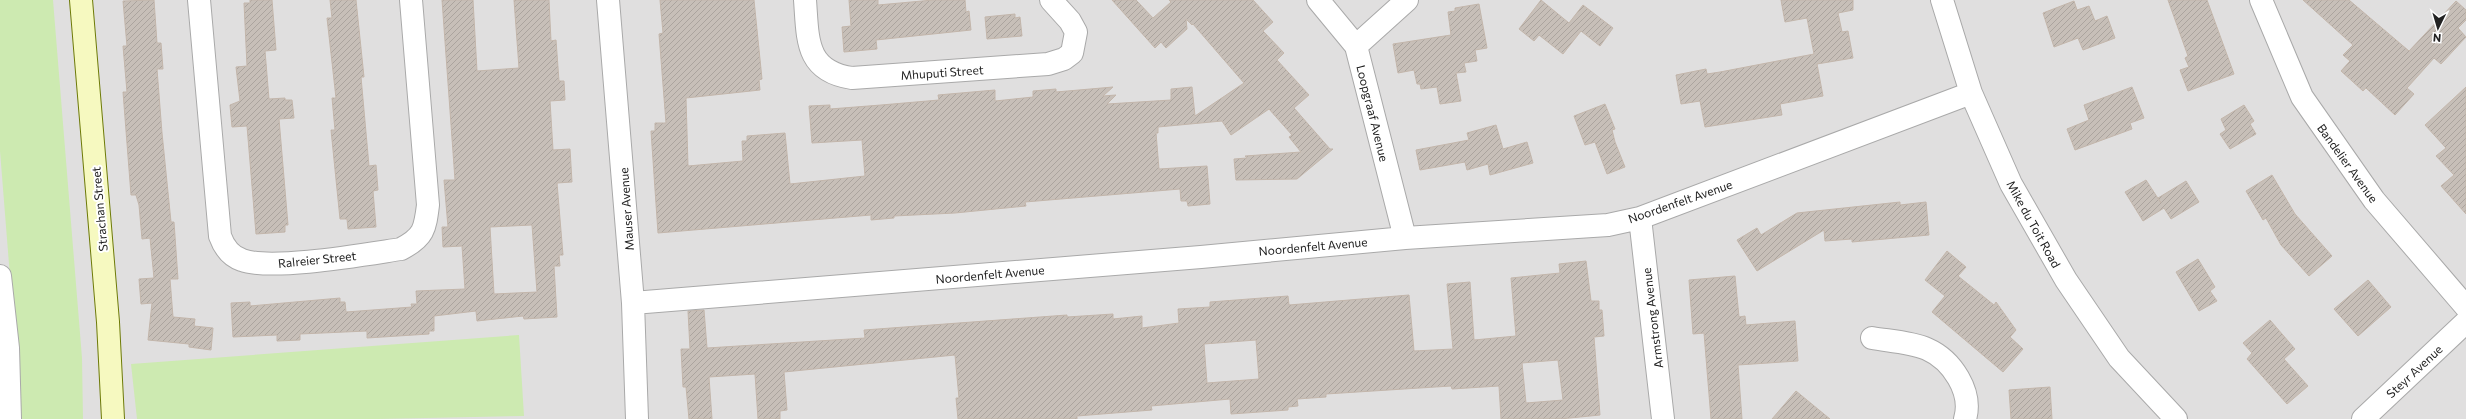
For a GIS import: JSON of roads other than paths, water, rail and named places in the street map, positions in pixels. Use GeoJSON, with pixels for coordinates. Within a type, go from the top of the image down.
{"type":"FeatureCollection","features":[{"type":"Feature","properties":{"kind":"street","name":"Strachan Street"},"geometry":{"type":"LineString","coordinates":[[81,0],[108,322],[113,419]]}},
{"type":"Feature","properties":{"kind":"street","name":"Ralreier Street"},"geometry":{"type":"LineString","coordinates":[[199,0],[220,236],[224,246],[232,255],[242,260],[272,263],[401,249],[413,243],[423,234],[428,205],[411,0]]}},
{"type":"Feature","properties":{"kind":"street","name":"Mauser Avenue"},"geometry":{"type":"LineString","coordinates":[[608,0],[633,303],[637,419]]}},
{"type":"Feature","properties":{"kind":"street","name":"Mhuputi Street"},"geometry":{"type":"LineString","coordinates":[[805,0],[808,36],[817,62],[835,76],[852,78],[1019,67],[1048,64],[1064,59],[1072,53],[1076,32],[1070,21],[1052,0]]}},
{"type":"Feature","properties":{"kind":"street","name":"Loopgraaf Avenue"},"geometry":{"type":"LineString","coordinates":[[1318,0],[1356,46],[1405,238]]}},
{"type":"Feature","properties":{"kind":"street"},"geometry":{"type":"LineString","coordinates":[[1356,46],[1406,0]]}},
{"type":"Feature","properties":{"kind":"street","name":"Mike du Toit Road"},"geometry":{"type":"LineString","coordinates":[[1942,0],[1972,94],[2011,184],[2066,280],[2120,358],[2176,419]]}},
{"type":"Feature","properties":{"kind":"street","name":"Bandelier Avenue"},"geometry":{"type":"LineString","coordinates":[[2261,0],[2302,97],[2374,200],[2466,307]]}},
{"type":"Feature","properties":{"kind":"street","name":"Noordenfelt Avenue"},"geometry":{"type":"LineString","coordinates":[[633,303],[1200,257],[1405,238],[1608,225],[1640,218],[1972,94]]}},
{"type":"Feature","properties":{"kind":"street","name":"Armstrong Avenue"},"geometry":{"type":"LineString","coordinates":[[1640,218],[1663,419]]}},
{"type":"Feature","properties":{"kind":"street"},"geometry":{"type":"LineString","coordinates":[[0,276],[8,348],[10,419]]}},
{"type":"Feature","properties":{"kind":"street","name":"Steyr Avenue"},"geometry":{"type":"LineString","coordinates":[[2363,419],[2466,322]]}},
{"type":"Feature","properties":{"kind":"street"},"geometry":{"type":"LineString","coordinates":[[1872,338],[1927,349],[1948,363],[1965,389],[1968,410],[1965,419]]}}]}
